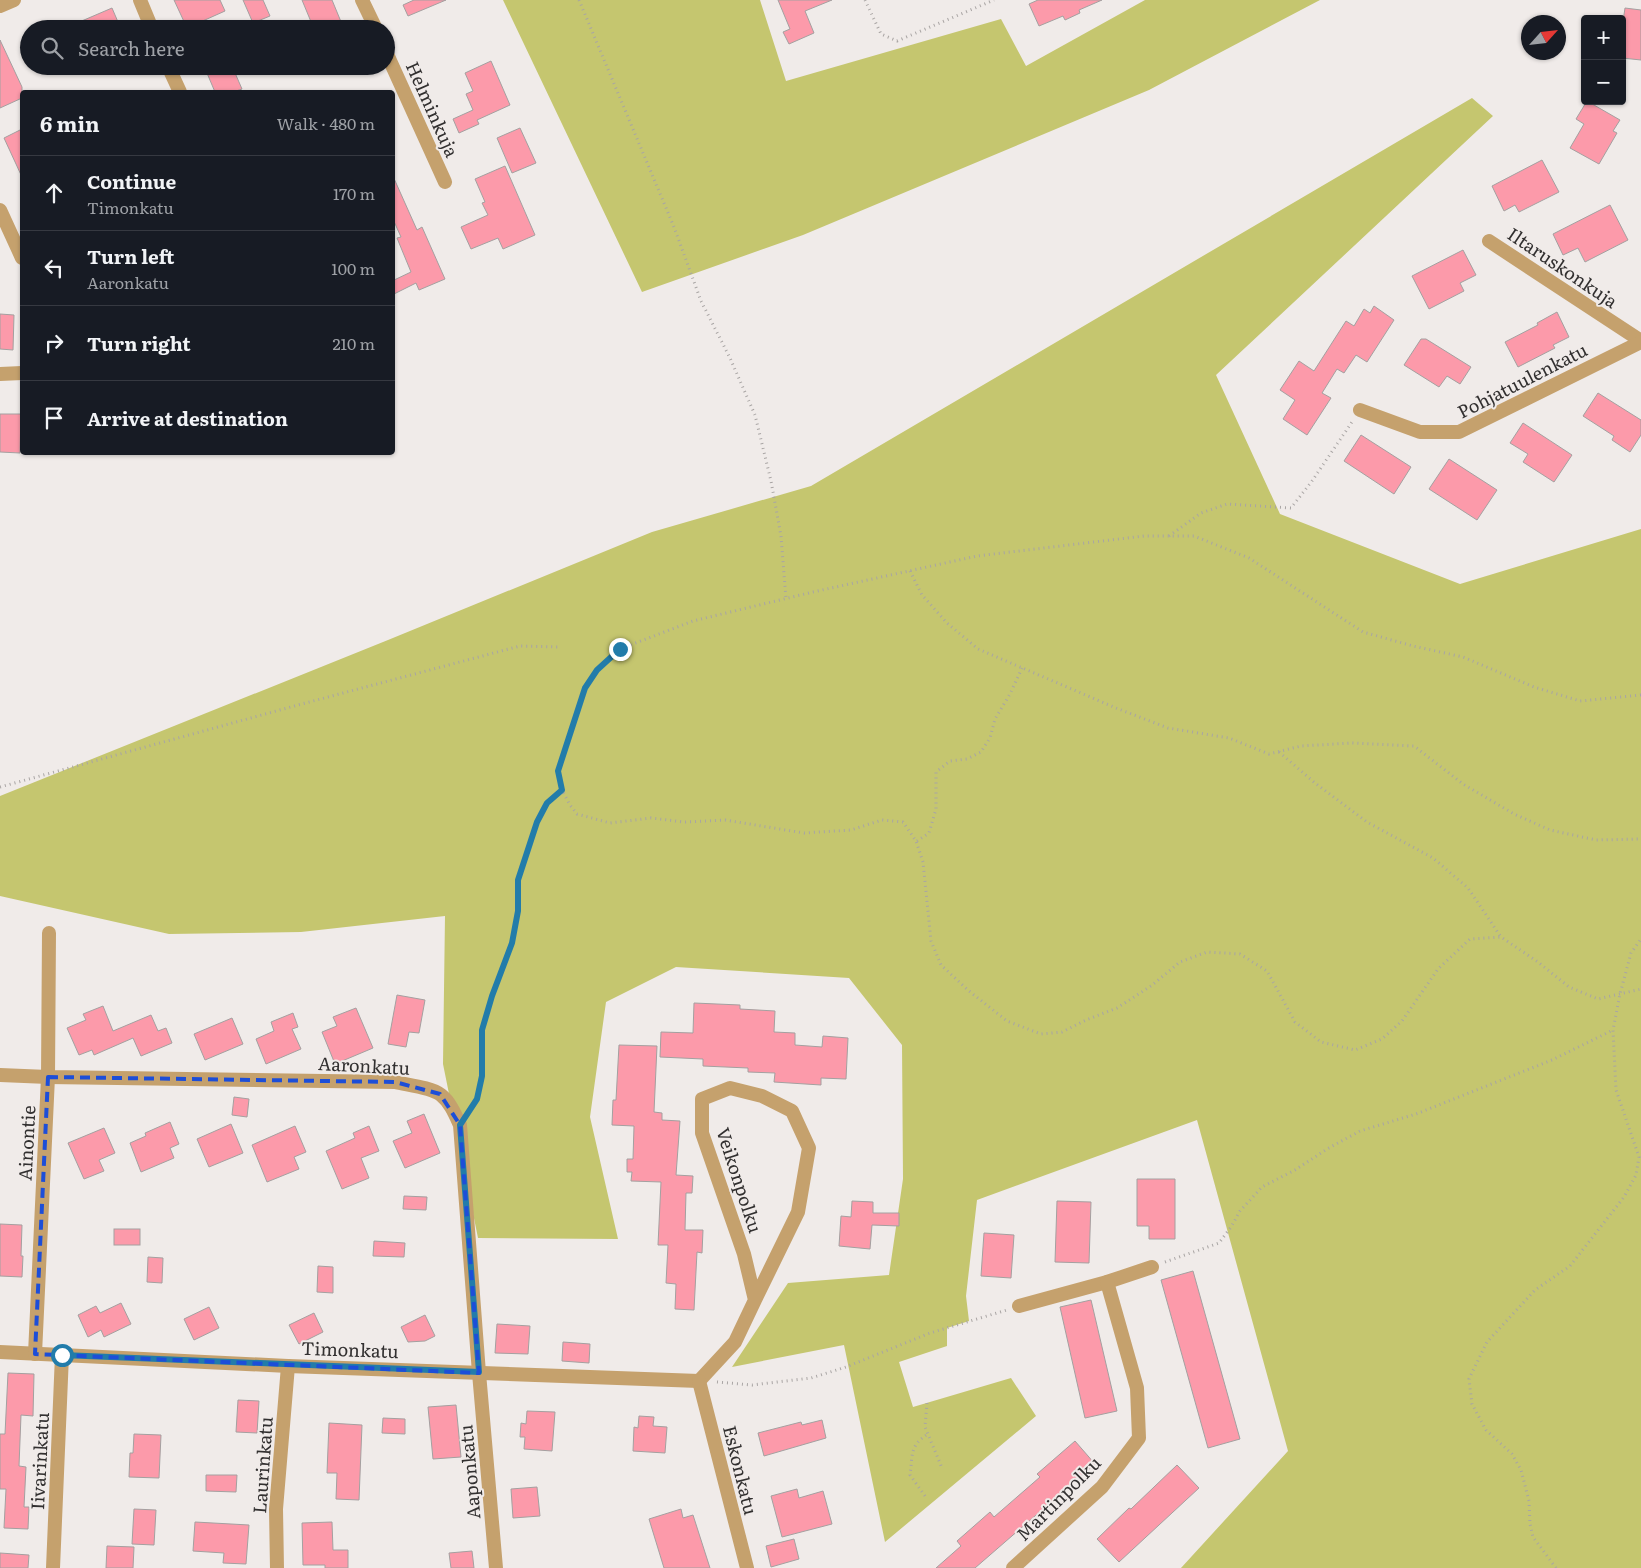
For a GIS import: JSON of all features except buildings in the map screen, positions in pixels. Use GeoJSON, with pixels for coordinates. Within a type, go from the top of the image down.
{"type":"FeatureCollection","features":[{"type":"Feature","properties":{"kind":"street"},"geometry":{"type":"LineString","coordinates":[[0,6],[14,0]]}},
{"type":"Feature","properties":{"kind":"street"},"geometry":{"type":"LineString","coordinates":[[140,0],[148,20]]}},
{"type":"Feature","properties":{"kind":"street"},"geometry":{"type":"LineString","coordinates":[[362,0],[372,20]]}},
{"type":"Feature","properties":{"kind":"street","name":"Helminkuja"},"geometry":{"type":"LineString","coordinates":[[395,72],[445,182]]}},
{"type":"Feature","properties":{"kind":"street"},"geometry":{"type":"LineString","coordinates":[[172,75],[179,90]]}},
{"type":"Feature","properties":{"kind":"street"},"geometry":{"type":"LineString","coordinates":[[0,210],[20,254]]}},
{"type":"Feature","properties":{"kind":"street","name":"Iltaruskonkuja"},"geometry":{"type":"LineString","coordinates":[[1490,241],[1641,342]]}},
{"type":"Feature","properties":{"kind":"street","name":"Pohjatuulenkatu"},"geometry":{"type":"LineString","coordinates":[[1360,410],[1420,432],[1459,432],[1641,342]]}},
{"type":"Feature","properties":{"kind":"street"},"geometry":{"type":"LineString","coordinates":[[0,374],[20,373]]}},
{"type":"Feature","properties":{"kind":"street","name":"Ainontie"},"geometry":{"type":"LineString","coordinates":[[35,1354],[48,1077],[50,933]]}},
{"type":"Feature","properties":{"kind":"street","name":"Aaronkatu"},"geometry":{"type":"LineString","coordinates":[[0,1075],[395,1082],[420,1087],[440,1094],[452,1108],[460,1125],[479,1372]]}},
{"type":"Feature","properties":{"kind":"street","name":"Veikonpolku"},"geometry":{"type":"LineString","coordinates":[[699,1381],[734,1342],[755,1300],[798,1212],[809,1148],[792,1111],[762,1096],[730,1088],[702,1099],[702,1133],[744,1254],[755,1300]]}},
{"type":"Feature","properties":{"kind":"street"},"geometry":{"type":"LineString","coordinates":[[1019,1306],[1107,1282],[1152,1267]]}},
{"type":"Feature","properties":{"kind":"street","name":"Martinpolku"},"geometry":{"type":"LineString","coordinates":[[1013,1568],[1102,1487],[1139,1438],[1137,1388],[1107,1282]]}},
{"type":"Feature","properties":{"kind":"street","name":"Timonkatu"},"geometry":{"type":"LineString","coordinates":[[0,1352],[288,1366],[699,1381]]}},
{"type":"Feature","properties":{"kind":"street","name":"Iivarinkatu"},"geometry":{"type":"LineString","coordinates":[[53,1568],[62,1355]]}},
{"type":"Feature","properties":{"kind":"street","name":"Laurinkatu"},"geometry":{"type":"LineString","coordinates":[[276,1568],[276,1509],[288,1366]]}},
{"type":"Feature","properties":{"kind":"street","name":"Aaponkatu"},"geometry":{"type":"LineString","coordinates":[[479,1372],[496,1568]]}},
{"type":"Feature","properties":{"kind":"street","name":"Eskonkatu"},"geometry":{"type":"LineString","coordinates":[[699,1381],[747,1568]]}},
{"type":"Feature","properties":{"kind":"path"},"geometry":{"type":"LineString","coordinates":[[578,0],[674,227],[701,301],[730,358],[755,415],[782,536],[786,598]]}},
{"type":"Feature","properties":{"kind":"path"},"geometry":{"type":"LineString","coordinates":[[865,0],[882,34],[897,41],[994,0]]}},
{"type":"Feature","properties":{"kind":"path"},"geometry":{"type":"LineString","coordinates":[[1169,536],[1201,513],[1228,504],[1291,508],[1312,481],[1360,410]]}},
{"type":"Feature","properties":{"kind":"path"},"geometry":{"type":"LineString","coordinates":[[1501,937],[1470,939],[1438,969],[1402,1021],[1382,1039],[1355,1050],[1321,1042],[1295,1022],[1267,971],[1240,954],[1207,952],[1180,962],[1151,986],[1117,1008],[1062,1032],[1041,1034],[1006,1021],[968,991],[941,965],[932,941],[923,862],[916,842],[903,822],[882,820],[851,830],[804,833],[724,820],[684,822],[651,818],[610,823],[577,814],[562,790],[558,771],[585,688],[597,670],[620,649],[693,621],[786,598],[977,556],[1144,536],[1194,536],[1249,558],[1363,632],[1463,657],[1534,687],[1580,701],[1641,695]]}},
{"type":"Feature","properties":{"kind":"path"},"geometry":{"type":"LineString","coordinates":[[910,571],[922,595],[947,623],[978,649],[1168,728],[1229,738],[1269,754],[1301,746],[1352,743],[1414,746],[1463,784],[1514,814],[1550,830],[1596,840],[1641,838]]}},
{"type":"Feature","properties":{"kind":"path"},"geometry":{"type":"LineString","coordinates":[[0,788],[298,705],[520,646],[559,647]]}},
{"type":"Feature","properties":{"kind":"path"},"geometry":{"type":"LineString","coordinates":[[916,842],[929,833],[936,809],[936,772],[950,761],[967,759],[980,752],[990,738],[995,718],[1010,694],[1022,668]]}},
{"type":"Feature","properties":{"kind":"path"},"geometry":{"type":"LineString","coordinates":[[1279,751],[1314,783],[1367,822],[1433,858],[1468,888],[1501,937],[1538,962],[1569,987],[1598,1000],[1641,989]]}},
{"type":"Feature","properties":{"kind":"path"},"geometry":{"type":"LineString","coordinates":[[460,1125],[477,1099],[482,1076],[482,1030],[492,996],[512,943],[518,911],[518,880],[537,822],[547,803],[562,790]]}},
{"type":"Feature","properties":{"kind":"path"},"geometry":{"type":"LineString","coordinates":[[1556,1568],[1533,1537],[1530,1524],[1529,1502],[1521,1470],[1512,1454],[1486,1430],[1472,1404],[1469,1379],[1487,1342],[1535,1290],[1570,1266],[1624,1196],[1636,1175],[1639,1157],[1616,1090],[1614,1030],[1620,994],[1631,952],[1641,939]]}},
{"type":"Feature","properties":{"kind":"path"},"geometry":{"type":"LineString","coordinates":[[1152,1267],[1219,1243],[1232,1227],[1240,1211],[1262,1187],[1295,1170],[1327,1149],[1360,1131],[1416,1114],[1534,1067],[1614,1030]]}},
{"type":"Feature","properties":{"kind":"path"},"geometry":{"type":"LineString","coordinates":[[699,1381],[752,1384],[811,1378],[846,1367],[930,1333],[1019,1306]]}},
{"type":"Feature","properties":{"kind":"path"},"geometry":{"type":"LineString","coordinates":[[927,1403],[925,1427],[942,1468]]}},
{"type":"Feature","properties":{"kind":"path"},"geometry":{"type":"LineString","coordinates":[[924,1496],[910,1475],[914,1446],[928,1434]]}},
{"type":"Feature","properties":{"kind":"highlighted area"},"geometry":{"type":"Polygon","coordinates":[[[48,1077],[395,1082],[440,1094],[460,1125],[479,1373],[35,1354],[48,1077]]]}},
{"type":"Feature","properties":{"kind":"shaded area"},"geometry":{"type":"Polygon","coordinates":[[[503,0],[760,0],[786,81],[1001,19],[1026,66],[1145,0],[1320,0],[1149,90],[803,235],[642,292],[503,0]]]}},
{"type":"Feature","properties":{"kind":"shaded area"},"geometry":{"type":"Polygon","coordinates":[[[1472,98],[1493,116],[1216,375],[1280,514],[1460,584],[1641,529],[1641,1568],[1181,1568],[1288,1451],[1197,1120],[977,1200],[966,1296],[969,1321],[947,1328],[947,1346],[899,1362],[913,1407],[1011,1378],[1036,1416],[885,1542],[844,1345],[732,1367],[788,1283],[889,1275],[903,1179],[902,1045],[849,978],[676,967],[606,1002],[590,1117],[618,1239],[478,1238],[443,1064],[445,916],[301,932],[169,934],[0,896],[0,796],[652,532],[811,486],[1472,98]]]}},
{"type":"Feature","properties":{"kind":"route"},"geometry":{"type":"LineString","coordinates":[[62,1355],[288,1366],[479,1372],[460,1125],[477,1099],[482,1076],[482,1030],[492,996],[512,943],[518,911],[518,880],[537,822],[547,803],[562,790],[558,771],[585,688],[597,670],[620,649]]}}]}
